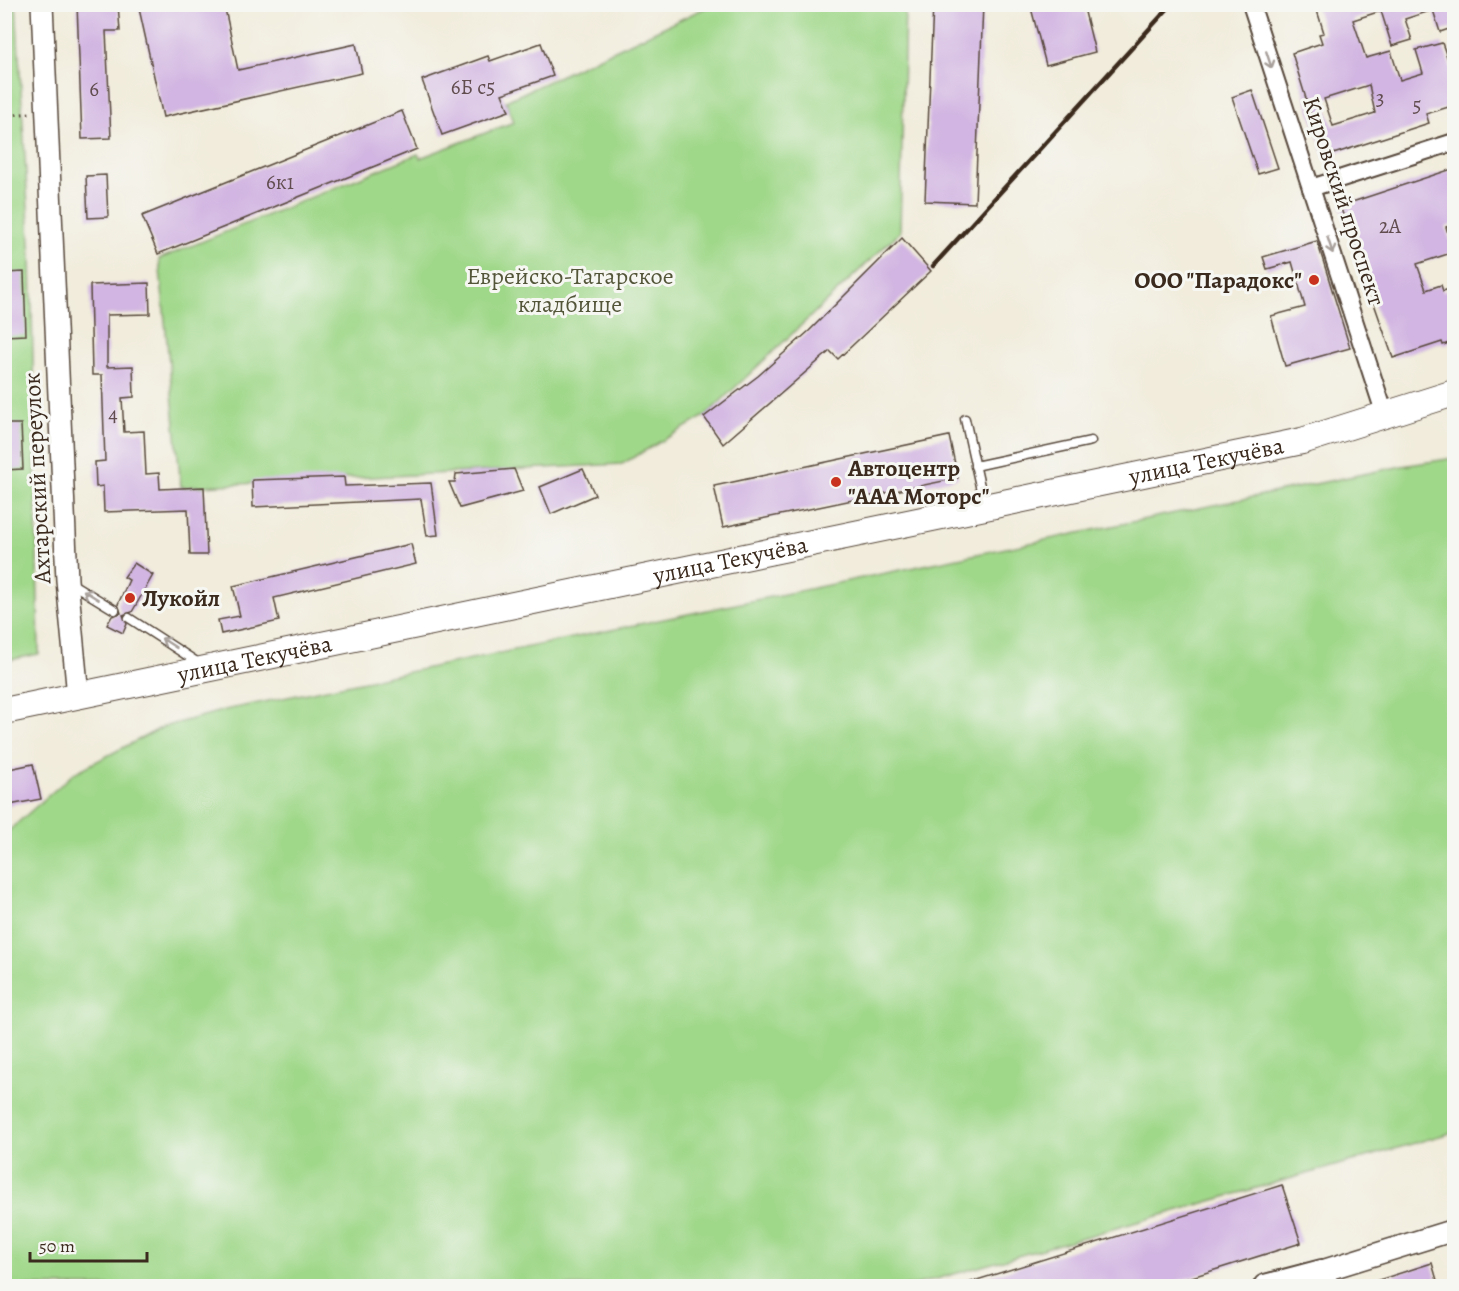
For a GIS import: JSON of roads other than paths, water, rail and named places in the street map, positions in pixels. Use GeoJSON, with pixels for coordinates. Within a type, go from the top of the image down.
{"type":"FeatureCollection","features":[{"type":"Feature","properties":{"kind":"main road","name":"улица Текучёва"},"geometry":{"type":"LineString","coordinates":[[4,711],[1302,441],[1455,393]]}},
{"type":"Feature","properties":{"kind":"main road"},"geometry":{"type":"LineString","coordinates":[[1264,1287],[1325,1279]]}},
{"type":"Feature","properties":{"kind":"street","name":"Ахтарский переулок"},"geometry":{"type":"LineString","coordinates":[[42,4],[66,580],[78,696]]}},
{"type":"Feature","properties":{"kind":"street","name":"Кировский проспект"},"geometry":{"type":"LineString","coordinates":[[1251,4],[1385,415]]}},
{"type":"Feature","properties":{"kind":"street"},"geometry":{"type":"LineString","coordinates":[[1311,188],[1455,142]]}},
{"type":"Feature","properties":{"kind":"street"},"geometry":{"type":"LineString","coordinates":[[1325,1279],[1455,1230]]}},
{"type":"Feature","properties":{"kind":"lane"},"geometry":{"type":"LineString","coordinates":[[965,419],[984,508]]}},
{"type":"Feature","properties":{"kind":"lane"},"geometry":{"type":"LineString","coordinates":[[975,466],[1091,441]]}},
{"type":"Feature","properties":{"kind":"lane"},"geometry":{"type":"LineString","coordinates":[[66,580],[115,610]]}},
{"type":"Feature","properties":{"kind":"lane"},"geometry":{"type":"LineString","coordinates":[[129,618],[208,669]]}},
{"type":"Feature","properties":{"kind":"railway"},"geometry":{"type":"LineString","coordinates":[[933,266],[1172,4]]}},
{"type":"Feature","properties":{"kind":"place","name":"ООО \"Парадокс\""},"geometry":{"type":"Point","coordinates":[1314,280]}},
{"type":"Feature","properties":{"kind":"place","name":"Автоцентр \"ААА Моторс\""},"geometry":{"type":"Point","coordinates":[836,482]}},
{"type":"Feature","properties":{"kind":"place","name":"Лукойл"},"geometry":{"type":"Point","coordinates":[130,598]}},
{"type":"Feature","properties":{"kind":"park label","name":"Еврейско-Татарское кладбище"},"geometry":{"type":"Point","coordinates":[570,290]}}]}
